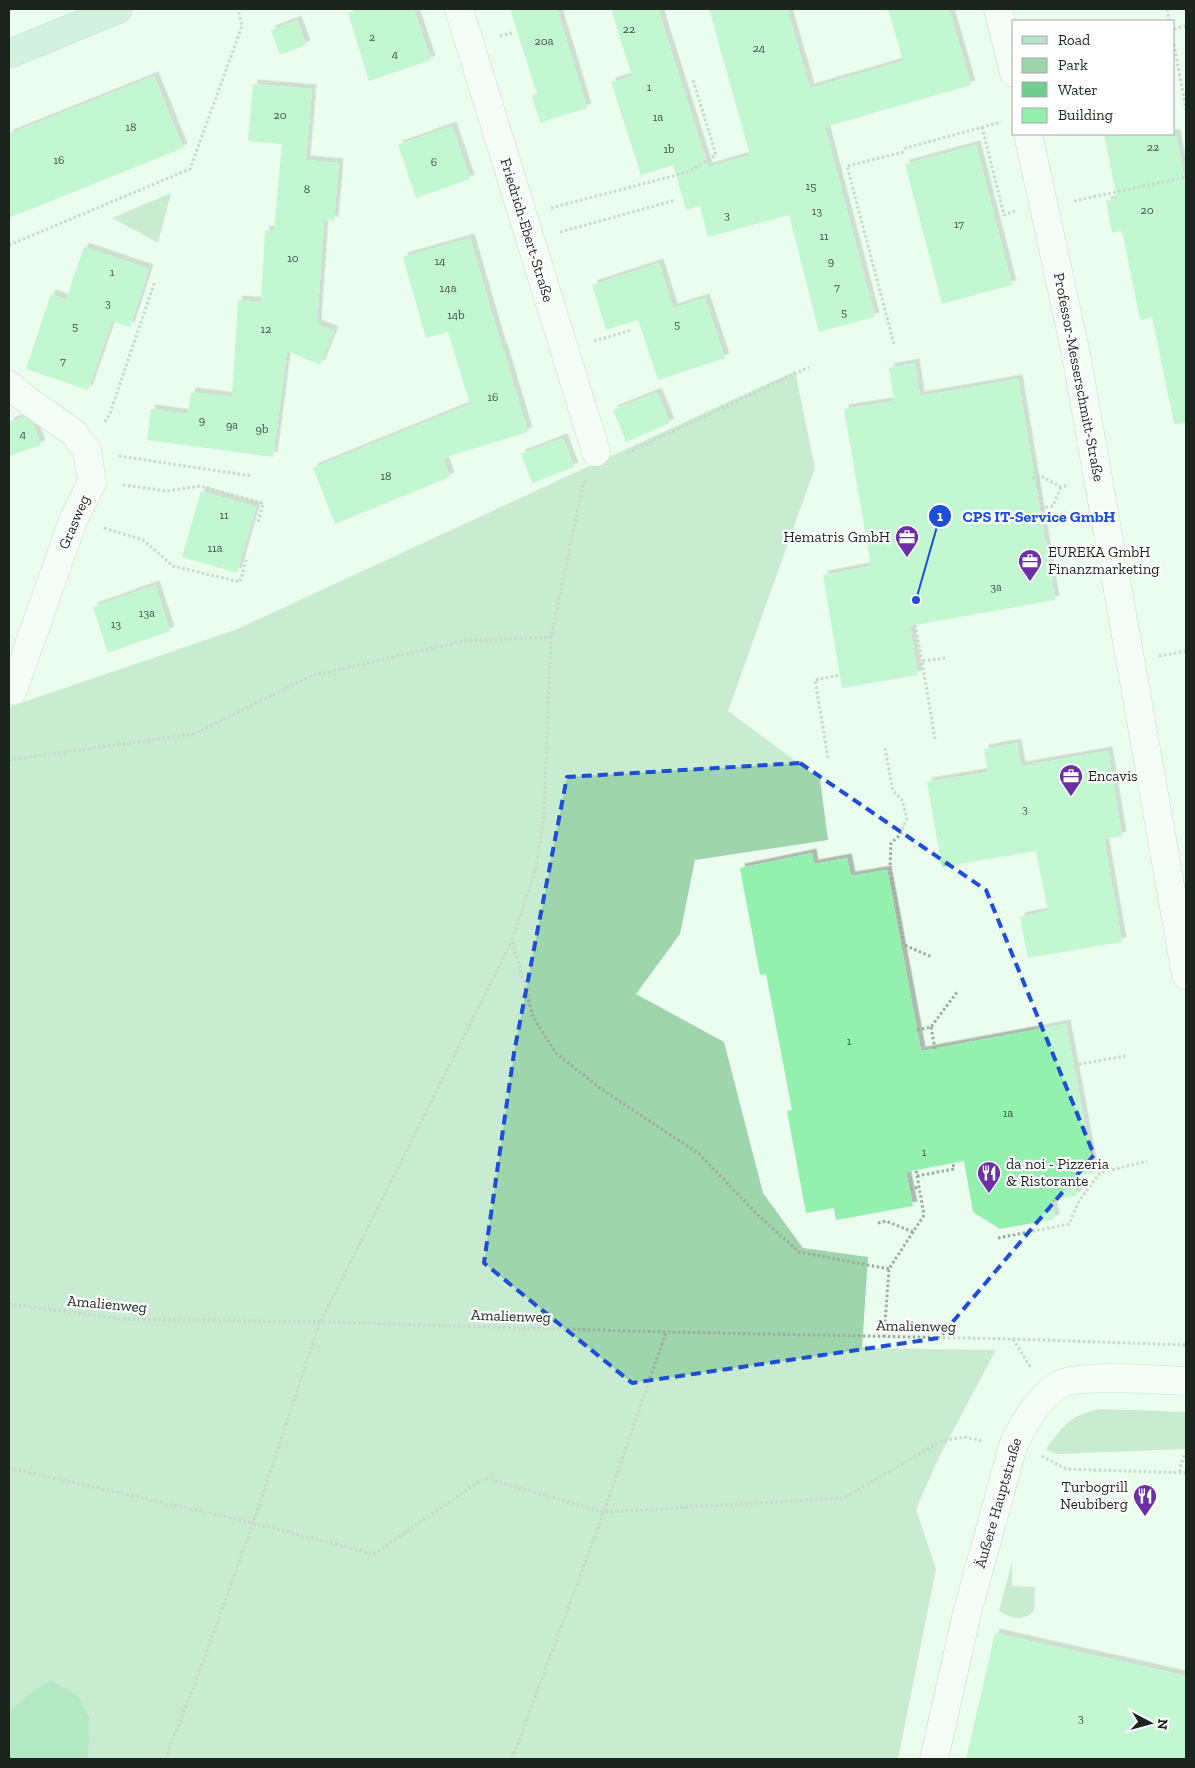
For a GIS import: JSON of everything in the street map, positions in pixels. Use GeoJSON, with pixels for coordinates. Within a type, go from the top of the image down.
{"type":"FeatureCollection","features":[{"type":"Feature","properties":{"kind":"main road"},"geometry":{"type":"LineString","coordinates":[[9,54],[118,9]]}},
{"type":"Feature","properties":{"kind":"street","name":"Friedrich-Ebert-Straße"},"geometry":{"type":"LineString","coordinates":[[459,9],[564,350],[603,448]]}},
{"type":"Feature","properties":{"kind":"street"},"geometry":{"type":"LineString","coordinates":[[998,9],[1012,65]]}},
{"type":"Feature","properties":{"kind":"street","name":"Professor-Messerschmitt-Straße"},"geometry":{"type":"LineString","coordinates":[[1020,135],[1045,203],[1076,354],[1186,975]]}},
{"type":"Feature","properties":{"kind":"street","name":"Grasweg"},"geometry":{"type":"LineString","coordinates":[[9,385],[74,433],[87,451],[92,482],[74,518],[13,690]]}},
{"type":"Feature","properties":{"kind":"street","name":"Äußere Hauptstraße"},"geometry":{"type":"LineString","coordinates":[[934,1759],[967,1613],[1013,1446],[1020,1430],[1030,1415],[1047,1394],[1060,1384],[1078,1379],[1186,1381]]}},
{"type":"Feature","properties":{"kind":"path"},"geometry":{"type":"LineString","coordinates":[[9,245],[190,169],[242,26],[238,9]]}},
{"type":"Feature","properties":{"kind":"path"},"geometry":{"type":"LineString","coordinates":[[663,9],[666,19]]}},
{"type":"Feature","properties":{"kind":"path"},"geometry":{"type":"LineString","coordinates":[[1175,50],[1186,110]]}},
{"type":"Feature","properties":{"kind":"path"},"geometry":{"type":"LineString","coordinates":[[523,215],[688,172],[716,155],[693,80]]}},
{"type":"Feature","properties":{"kind":"path"},"geometry":{"type":"LineString","coordinates":[[894,344],[847,166],[903,152],[906,148],[982,126],[1012,127]]}},
{"type":"Feature","properties":{"kind":"path"},"geometry":{"type":"LineString","coordinates":[[982,126],[1004,215],[1045,203]]}},
{"type":"Feature","properties":{"kind":"path"},"geometry":{"type":"LineString","coordinates":[[1074,201],[1186,177]]}},
{"type":"Feature","properties":{"kind":"path"},"geometry":{"type":"LineString","coordinates":[[561,232],[676,200]]}},
{"type":"Feature","properties":{"kind":"path"},"geometry":{"type":"LineString","coordinates":[[155,281],[110,413],[87,451],[252,476]]}},
{"type":"Feature","properties":{"kind":"path"},"geometry":{"type":"LineString","coordinates":[[564,350],[632,330]]}},
{"type":"Feature","properties":{"kind":"path"},"geometry":{"type":"LineString","coordinates":[[165,1759],[198,1676],[253,1523],[320,1322],[512,940],[536,869],[544,814],[551,637],[584,481],[586,457],[603,448],[809,367]]}},
{"type":"Feature","properties":{"kind":"path"},"geometry":{"type":"LineString","coordinates":[[1037,477],[1042,508],[1053,506],[1061,487]]}},
{"type":"Feature","properties":{"kind":"path"},"geometry":{"type":"LineString","coordinates":[[92,482],[167,490],[200,486],[263,503],[258,522]]}},
{"type":"Feature","properties":{"kind":"path"},"geometry":{"type":"LineString","coordinates":[[74,518],[143,540],[174,566],[240,582],[247,558]]}},
{"type":"Feature","properties":{"kind":"path"},"geometry":{"type":"LineString","coordinates":[[915,625],[935,739]]}},
{"type":"Feature","properties":{"kind":"path"},"geometry":{"type":"LineString","coordinates":[[9,760],[194,734],[311,676],[462,641],[551,637]]}},
{"type":"Feature","properties":{"kind":"path"},"geometry":{"type":"LineString","coordinates":[[1158,656],[1186,650]]}},
{"type":"Feature","properties":{"kind":"path"},"geometry":{"type":"LineString","coordinates":[[922,662],[945,658]]}},
{"type":"Feature","properties":{"kind":"path"},"geometry":{"type":"LineString","coordinates":[[828,758],[815,680],[840,675]]}},
{"type":"Feature","properties":{"kind":"path"},"geometry":{"type":"LineString","coordinates":[[884,748],[893,791],[902,800],[907,818],[900,835],[891,843],[890,869],[904,945],[932,957]]}},
{"type":"Feature","properties":{"kind":"path"},"geometry":{"type":"LineString","coordinates":[[512,940],[533,1017],[556,1052],[600,1089],[698,1154],[758,1215],[799,1252],[888,1269]]}},
{"type":"Feature","properties":{"kind":"path"},"geometry":{"type":"LineString","coordinates":[[917,1030],[931,1027],[957,992]]}},
{"type":"Feature","properties":{"kind":"path"},"geometry":{"type":"LineString","coordinates":[[931,1027],[935,1049]]}},
{"type":"Feature","properties":{"kind":"path"},"geometry":{"type":"LineString","coordinates":[[1074,1065],[1126,1056]]}},
{"type":"Feature","properties":{"kind":"path"},"geometry":{"type":"LineString","coordinates":[[998,1238],[1069,1224],[1079,1201],[1100,1173],[1147,1161]]}},
{"type":"Feature","properties":{"kind":"path"},"geometry":{"type":"LineString","coordinates":[[917,1176],[954,1169],[953,1163]]}},
{"type":"Feature","properties":{"kind":"path"},"geometry":{"type":"LineString","coordinates":[[884,1337],[888,1269],[924,1215],[916,1170]]}},
{"type":"Feature","properties":{"kind":"path"},"geometry":{"type":"LineString","coordinates":[[910,1189],[919,1188]]}},
{"type":"Feature","properties":{"kind":"path"},"geometry":{"type":"LineString","coordinates":[[878,1222],[886,1221],[913,1232]]}},
{"type":"Feature","properties":{"kind":"path","name":"Amalienweg"},"geometry":{"type":"LineString","coordinates":[[9,1304],[122,1319],[320,1322],[1186,1345]]}},
{"type":"Feature","properties":{"kind":"path"},"geometry":{"type":"LineString","coordinates":[[512,1759],[604,1512],[666,1332]]}},
{"type":"Feature","properties":{"kind":"path"},"geometry":{"type":"LineString","coordinates":[[9,1468],[253,1523],[374,1554],[484,1478],[604,1512],[844,1498],[941,1441],[964,1437],[1013,1446],[1038,1453],[1066,1469],[1186,1473]]}},
{"type":"Feature","properties":{"kind":"path"},"geometry":{"type":"LineString","coordinates":[[1180,1472],[1186,1452]]}},
{"type":"Feature","properties":{"kind":"highlighted area"},"geometry":{"type":"Polygon","coordinates":[[[800,763],[986,890],[1094,1155],[939,1338],[632,1383],[484,1263],[514,1053],[567,777],[800,763]]]}},
{"type":"Feature","properties":{"kind":"green space"},"geometry":{"type":"Polygon","coordinates":[[[171,193],[158,243],[112,218],[171,193]]]}},
{"type":"Feature","properties":{"kind":"green space"},"geometry":{"type":"Polygon","coordinates":[[[795,371],[815,468],[728,711],[820,779],[828,840],[695,860],[680,934],[636,994],[724,1042],[763,1193],[803,1248],[868,1257],[862,1348],[996,1350],[939,1457],[916,1509],[936,1569],[898,1759],[9,1759],[9,707],[235,630],[795,371]]]}},
{"type":"Feature","properties":{"kind":"green space"},"geometry":{"type":"Polygon","coordinates":[[[1100,1409],[1186,1412],[1186,1449],[1056,1454],[1046,1449],[1068,1422],[1081,1415],[1100,1409]]]}},
{"type":"Feature","properties":{"kind":"green space"},"geometry":{"type":"Polygon","coordinates":[[[1012,1562],[1012,1586],[1035,1587],[1034,1611],[1030,1615],[1021,1618],[999,1611],[1012,1562]]]}},
{"type":"Feature","properties":{"kind":"water"},"geometry":{"type":"Polygon","coordinates":[[[51,1680],[78,1696],[89,1718],[88,1759],[9,1759],[9,1711],[28,1695],[51,1680]]]}},
{"type":"Feature","properties":{"kind":"building"},"geometry":{"type":"Polygon","coordinates":[[[362,9],[414,9],[431,60],[369,81],[348,13],[362,9]]]}},
{"type":"Feature","properties":{"kind":"building"},"geometry":{"type":"Polygon","coordinates":[[[510,9],[557,9],[587,108],[540,123],[532,96],[537,94],[510,9]]]}},
{"type":"Feature","properties":{"kind":"building"},"geometry":{"type":"Polygon","coordinates":[[[611,9],[658,9],[708,167],[750,155],[709,9],[787,9],[810,88],[903,61],[888,9],[949,9],[971,85],[825,127],[875,317],[819,332],[789,215],[708,237],[700,206],[686,210],[673,165],[641,175],[611,82],[632,76],[611,9]]]}},
{"type":"Feature","properties":{"kind":"building"},"geometry":{"type":"Polygon","coordinates":[[[297,20],[306,45],[280,55],[271,30],[297,20]]]}},
{"type":"Feature","properties":{"kind":"building"},"geometry":{"type":"Polygon","coordinates":[[[154,76],[183,148],[9,218],[9,134],[154,76]]]}},
{"type":"Feature","properties":{"kind":"building"},"geometry":{"type":"Polygon","coordinates":[[[253,84],[312,89],[306,160],[339,163],[334,221],[324,220],[317,324],[334,331],[320,365],[287,351],[273,457],[147,440],[151,409],[188,414],[191,392],[232,397],[238,300],[261,302],[265,230],[274,231],[282,144],[248,141],[253,84]]]}},
{"type":"Feature","properties":{"kind":"building"},"geometry":{"type":"Polygon","coordinates":[[[452,126],[470,179],[416,198],[398,145],[452,126]]]}},
{"type":"Feature","properties":{"kind":"building"},"geometry":{"type":"Polygon","coordinates":[[[1176,134],[1186,188],[1186,423],[1174,424],[1152,317],[1140,320],[1122,231],[1112,233],[1106,201],[1117,199],[1104,135],[1176,134]]]}},
{"type":"Feature","properties":{"kind":"building"},"geometry":{"type":"Polygon","coordinates":[[[976,145],[1012,285],[942,304],[905,164],[976,145]]]}},
{"type":"Feature","properties":{"kind":"building"},"geometry":{"type":"Polygon","coordinates":[[[470,238],[528,432],[443,458],[450,477],[335,524],[313,468],[470,404],[448,332],[426,338],[403,257],[470,238]]]}},
{"type":"Feature","properties":{"kind":"building"},"geometry":{"type":"Polygon","coordinates":[[[84,247],[149,269],[130,327],[112,321],[88,390],[26,369],[51,294],[66,299],[84,247]]]}},
{"type":"Feature","properties":{"kind":"building"},"geometry":{"type":"Polygon","coordinates":[[[659,263],[673,308],[705,298],[725,358],[658,380],[638,320],[606,330],[592,285],[659,263]]]}},
{"type":"Feature","properties":{"kind":"building"},"geometry":{"type":"Polygon","coordinates":[[[915,363],[920,396],[1018,379],[1055,600],[910,626],[918,675],[842,688],[823,575],[871,566],[844,409],[894,401],[889,368],[915,363]]]}},
{"type":"Feature","properties":{"kind":"building"},"geometry":{"type":"Polygon","coordinates":[[[657,392],[670,423],[626,442],[613,410],[657,392]]]}},
{"type":"Feature","properties":{"kind":"building"},"geometry":{"type":"Polygon","coordinates":[[[24,417],[33,423],[41,445],[9,456],[9,422],[24,417]]]}},
{"type":"Feature","properties":{"kind":"building"},"geometry":{"type":"Polygon","coordinates":[[[563,438],[574,467],[532,483],[521,454],[563,438]]]}},
{"type":"Feature","properties":{"kind":"building"},"geometry":{"type":"Polygon","coordinates":[[[201,491],[256,507],[237,573],[182,557],[201,491]]]}},
{"type":"Feature","properties":{"kind":"building"},"geometry":{"type":"Polygon","coordinates":[[[155,585],[170,631],[108,653],[93,607],[155,585]]]}},
{"type":"Feature","properties":{"kind":"building"},"geometry":{"type":"Polygon","coordinates":[[[1017,743],[1021,766],[1108,751],[1122,836],[1104,839],[1122,942],[1028,958],[1020,917],[1048,911],[1036,851],[942,867],[927,782],[988,772],[984,749],[1017,743]]]}},
{"type":"Feature","properties":{"kind":"building"},"geometry":{"type":"Polygon","coordinates":[[[812,853],[814,864],[847,858],[851,876],[887,870],[921,1051],[1066,1024],[1094,1173],[1073,1176],[1077,1196],[1052,1200],[1055,1219],[1000,1229],[973,1212],[964,1161],[906,1172],[913,1206],[836,1220],[834,1208],[806,1213],[787,1111],[792,1110],[766,974],[760,975],[740,868],[812,853]]]}},
{"type":"Feature","properties":{"kind":"building"},"geometry":{"type":"Polygon","coordinates":[[[995,1633],[1186,1676],[1186,1759],[966,1759],[995,1633]]]}},
{"type":"Feature","properties":{"kind":"place","name":"Hematris GmbH"},"geometry":{"type":"Point","coordinates":[907,558]}},
{"type":"Feature","properties":{"kind":"place","name":"EUREKA GmbH Finanzmarketing"},"geometry":{"type":"Point","coordinates":[1030,582]}},
{"type":"Feature","properties":{"kind":"place","name":"CPS IT-Service GmbH"},"geometry":{"type":"Point","coordinates":[916,600]}},
{"type":"Feature","properties":{"kind":"place","name":"Encavis"},"geometry":{"type":"Point","coordinates":[1071,797]}},
{"type":"Feature","properties":{"kind":"place","name":"da noi - Pizzeria & Ristorante"},"geometry":{"type":"Point","coordinates":[989,1194]}},
{"type":"Feature","properties":{"kind":"place","name":"Turbogrill Neubiberg"},"geometry":{"type":"Point","coordinates":[1145,1517]}}]}
